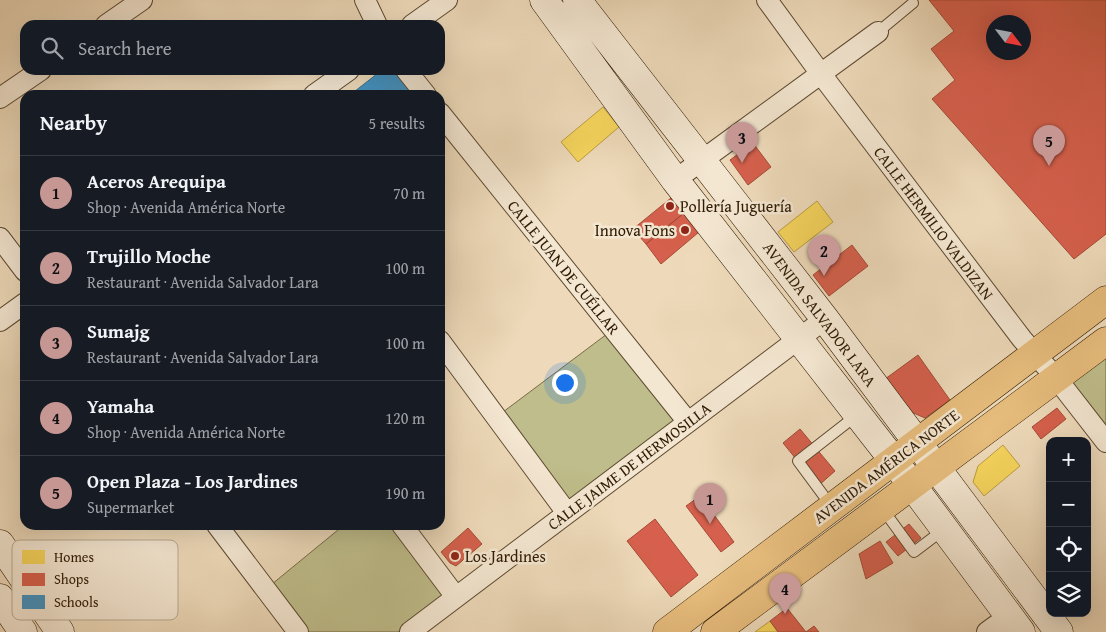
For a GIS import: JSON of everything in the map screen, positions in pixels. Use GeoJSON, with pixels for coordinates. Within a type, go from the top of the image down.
{"type":"FeatureCollection","features":[{"type":"Feature","properties":{"kind":"main road","name":"AVENIDA AMÉRICA NORTE"},"geometry":{"type":"LineString","coordinates":[[667,632],[1106,300]]}},
{"type":"Feature","properties":{"kind":"main road","name":"AVENIDA AMÉRICA NORTE"},"geometry":{"type":"LineString","coordinates":[[715,632],[1106,341]]}},
{"type":"Feature","properties":{"kind":"street"},"geometry":{"type":"LineString","coordinates":[[113,20],[142,0]]}},
{"type":"Feature","properties":{"kind":"street"},"geometry":{"type":"LineString","coordinates":[[365,0],[375,20]]}},
{"type":"Feature","properties":{"kind":"street"},"geometry":{"type":"LineString","coordinates":[[419,20],[447,0]]}},
{"type":"Feature","properties":{"kind":"street","name":"AVENIDA SALVADOR LARA"},"geometry":{"type":"LineString","coordinates":[[544,0],[675,180],[894,460],[1015,624]]}},
{"type":"Feature","properties":{"kind":"street","name":"AVENIDA SALVADOR LARA"},"geometry":{"type":"LineString","coordinates":[[577,0],[825,320],[1059,632]]}},
{"type":"Feature","properties":{"kind":"street","name":"CALLE HERMILIO VALDIZAN"},"geometry":{"type":"LineString","coordinates":[[767,0],[1022,339],[1057,379],[1106,442]]}},
{"type":"Feature","properties":{"kind":"street"},"geometry":{"type":"LineString","coordinates":[[675,180],[878,32]]}},
{"type":"Feature","properties":{"kind":"street"},"geometry":{"type":"LineString","coordinates":[[0,98],[34,75]]}},
{"type":"Feature","properties":{"kind":"street"},"geometry":{"type":"LineString","coordinates":[[321,90],[342,75]]}},
{"type":"Feature","properties":{"kind":"street"},"geometry":{"type":"LineString","coordinates":[[410,75],[422,90]]}},
{"type":"Feature","properties":{"kind":"street","name":"CALLE JUAN DE CUÉLLAR"},"geometry":{"type":"LineString","coordinates":[[445,118],[688,422]]}},
{"type":"Feature","properties":{"kind":"street"},"geometry":{"type":"LineString","coordinates":[[0,238],[20,264]]}},
{"type":"Feature","properties":{"kind":"street"},"geometry":{"type":"LineString","coordinates":[[0,321],[20,307]]}},
{"type":"Feature","properties":{"kind":"street","name":"CALLE JAIME DE HERMOSILLA"},"geometry":{"type":"LineString","coordinates":[[410,632],[825,320]]}},
{"type":"Feature","properties":{"kind":"street"},"geometry":{"type":"LineString","coordinates":[[445,348],[567,513]]}},
{"type":"Feature","properties":{"kind":"street"},"geometry":{"type":"LineString","coordinates":[[221,530],[298,632]]}},
{"type":"Feature","properties":{"kind":"street"},"geometry":{"type":"LineString","coordinates":[[406,530],[456,597]]}},
{"type":"Feature","properties":{"kind":"street"},"geometry":{"type":"LineString","coordinates":[[0,544],[12,562]]}},
{"type":"Feature","properties":{"kind":"street"},"geometry":{"type":"LineString","coordinates":[[0,598],[12,616]]}},
{"type":"Feature","properties":{"kind":"street"},"geometry":{"type":"LineString","coordinates":[[15,620],[23,632]]}},
{"type":"Feature","properties":{"kind":"street"},"geometry":{"type":"LineString","coordinates":[[52,620],[60,632]]}},
{"type":"Feature","properties":{"kind":"street"},"geometry":{"type":"LineString","coordinates":[[988,632],[1015,624]]}},
{"type":"Feature","properties":{"kind":"lane"},"geometry":{"type":"LineString","coordinates":[[878,32],[913,3]]}},
{"type":"Feature","properties":{"kind":"lane"},"geometry":{"type":"LineString","coordinates":[[832,507],[798,460],[858,415]]}},
{"type":"Feature","properties":{"kind":"lane"},"geometry":{"type":"LineString","coordinates":[[881,507],[914,552],[945,529]]}},
{"type":"Feature","properties":{"kind":"shaded area"},"geometry":{"type":"Polygon","coordinates":[[[607,334],[675,422],[567,502],[503,412],[607,334]]]}},
{"type":"Feature","properties":{"kind":"shaded area"},"geometry":{"type":"Polygon","coordinates":[[[1106,357],[1106,429],[1071,384],[1106,357]]]}},
{"type":"Feature","properties":{"kind":"shaded area"},"geometry":{"type":"Polygon","coordinates":[[[338,530],[395,530],[447,596],[398,632],[297,632],[266,589],[338,530]]]}},
{"type":"Feature","properties":{"kind":"building: Homes"},"geometry":{"type":"Polygon","coordinates":[[[603,107],[619,127],[578,162],[561,142],[603,107]]]}},
{"type":"Feature","properties":{"kind":"building: Homes"},"geometry":{"type":"Polygon","coordinates":[[[817,201],[833,222],[794,252],[778,232],[817,201]]]}},
{"type":"Feature","properties":{"kind":"building: Homes"},"geometry":{"type":"Polygon","coordinates":[[[1003,445],[1020,466],[984,496],[973,482],[978,466],[1003,445]]]}},
{"type":"Feature","properties":{"kind":"building: Homes"},"geometry":{"type":"Polygon","coordinates":[[[770,621],[778,632],[755,632],[770,621]]]}},
{"type":"Feature","properties":{"kind":"building: Shops"},"geometry":{"type":"Polygon","coordinates":[[[929,0],[1106,0],[1106,234],[1074,259],[932,99],[955,80],[931,49],[954,31],[929,0]]]}},
{"type":"Feature","properties":{"kind":"building: Shops"},"geometry":{"type":"Polygon","coordinates":[[[753,143],[771,167],[748,185],[730,160],[753,143]]]}},
{"type":"Feature","properties":{"kind":"building: Shops"},"geometry":{"type":"Polygon","coordinates":[[[671,198],[684,213],[646,244],[633,229],[671,198]]]}},
{"type":"Feature","properties":{"kind":"building: Shops"},"geometry":{"type":"Polygon","coordinates":[[[684,213],[699,232],[661,264],[646,244],[684,213]]]}},
{"type":"Feature","properties":{"kind":"building: Shops"},"geometry":{"type":"Polygon","coordinates":[[[852,245],[868,266],[829,296],[813,275],[852,245]]]}},
{"type":"Feature","properties":{"kind":"building: Shops"},"geometry":{"type":"Polygon","coordinates":[[[918,355],[950,400],[925,418],[909,411],[885,379],[918,355]]]}},
{"type":"Feature","properties":{"kind":"building: Shops"},"geometry":{"type":"Polygon","coordinates":[[[1057,408],[1066,419],[1041,439],[1032,427],[1057,408]]]}},
{"type":"Feature","properties":{"kind":"building: Shops"},"geometry":{"type":"Polygon","coordinates":[[[800,429],[835,471],[818,486],[783,443],[800,429]]]}},
{"type":"Feature","properties":{"kind":"building: Shops"},"geometry":{"type":"Polygon","coordinates":[[[700,496],[734,542],[721,552],[686,506],[700,496]]]}},
{"type":"Feature","properties":{"kind":"building: Shops"},"geometry":{"type":"Polygon","coordinates":[[[655,519],[698,575],[671,597],[627,541],[655,519]]]}},
{"type":"Feature","properties":{"kind":"building: Shops"},"geometry":{"type":"Polygon","coordinates":[[[909,524],[921,538],[898,556],[886,542],[909,524]]]}},
{"type":"Feature","properties":{"kind":"building: Shops"},"geometry":{"type":"Polygon","coordinates":[[[468,528],[482,544],[456,566],[450,563],[441,552],[468,528]]]}},
{"type":"Feature","properties":{"kind":"building: Shops"},"geometry":{"type":"Polygon","coordinates":[[[880,541],[893,563],[866,579],[859,554],[880,541]]]}},
{"type":"Feature","properties":{"kind":"building: Shops"},"geometry":{"type":"Polygon","coordinates":[[[787,608],[806,632],[778,632],[770,621],[787,608]]]}},
{"type":"Feature","properties":{"kind":"building: Shops"},"geometry":{"type":"Polygon","coordinates":[[[814,626],[819,632],[806,632],[814,626]]]}},
{"type":"Feature","properties":{"kind":"building: Schools"},"geometry":{"type":"Polygon","coordinates":[[[376,75],[401,75],[412,90],[356,90],[376,75]]]}},
{"type":"Feature","properties":{"kind":"place","name":"Sumajg"},"geometry":{"type":"Point","coordinates":[742,163]}},
{"type":"Feature","properties":{"kind":"place","name":"Open Plaza - Los Jardines"},"geometry":{"type":"Point","coordinates":[1049,166]}},
{"type":"Feature","properties":{"kind":"place","name":"Pollería Juguería"},"geometry":{"type":"Point","coordinates":[670,206]}},
{"type":"Feature","properties":{"kind":"place","name":"Innova Fons"},"geometry":{"type":"Point","coordinates":[685,230]}},
{"type":"Feature","properties":{"kind":"place","name":"Trujillo Moche"},"geometry":{"type":"Point","coordinates":[824,276]}},
{"type":"Feature","properties":{"kind":"place","name":"Aceros Arequipa"},"geometry":{"type":"Point","coordinates":[710,524]}},
{"type":"Feature","properties":{"kind":"place","name":"Los Jardines"},"geometry":{"type":"Point","coordinates":[455,556]}},
{"type":"Feature","properties":{"kind":"place","name":"Yamaha"},"geometry":{"type":"Point","coordinates":[785,614]}}]}
